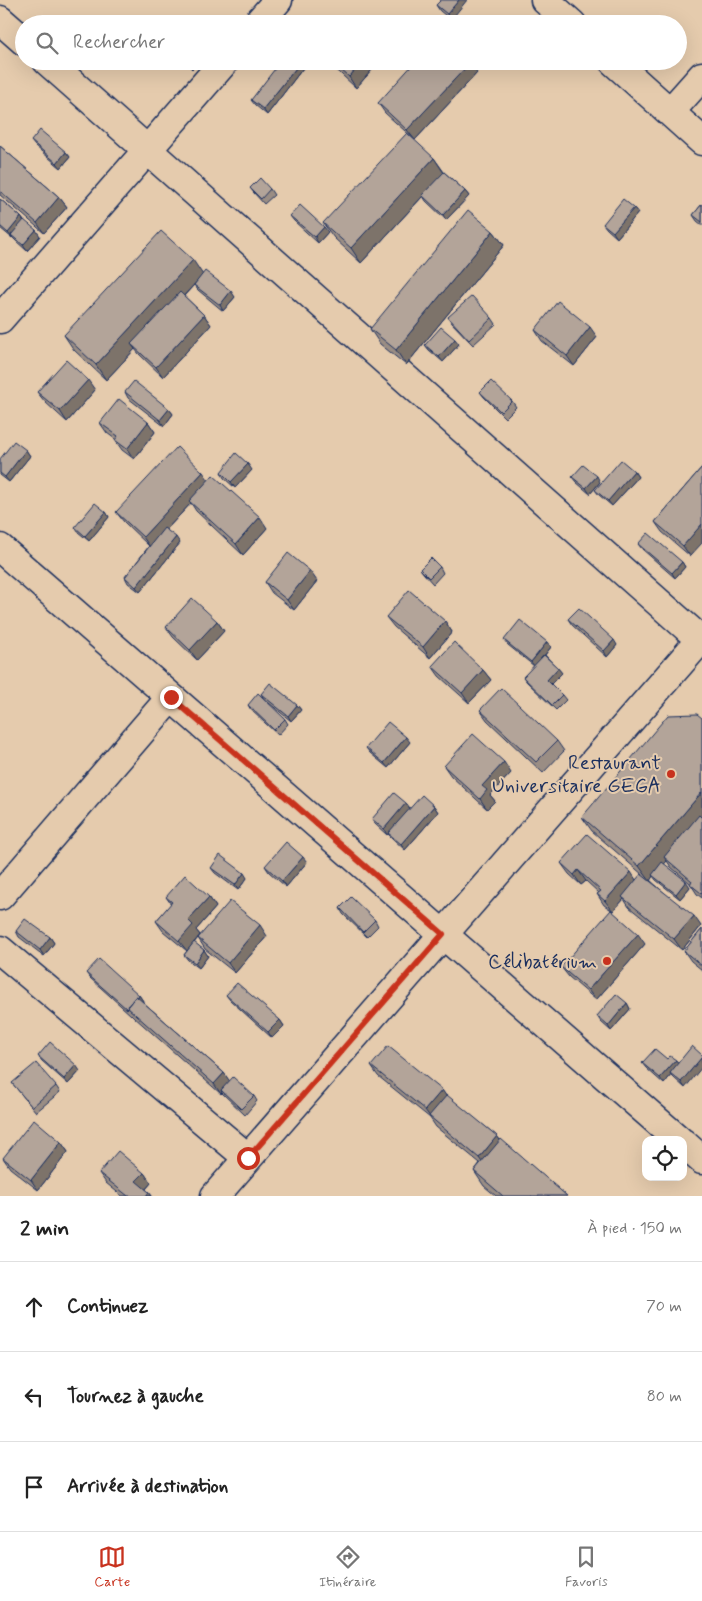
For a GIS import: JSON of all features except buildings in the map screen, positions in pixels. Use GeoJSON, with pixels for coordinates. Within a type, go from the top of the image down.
{"type":"FeatureCollection","features":[{"type":"Feature","properties":{"kind":"street"},"geometry":{"type":"LineString","coordinates":[[265,15],[278,0]]}},
{"type":"Feature","properties":{"kind":"street"},"geometry":{"type":"LineString","coordinates":[[545,0],[562,15]]}},
{"type":"Feature","properties":{"kind":"street"},"geometry":{"type":"LineString","coordinates":[[0,20],[15,33]]}},
{"type":"Feature","properties":{"kind":"street"},"geometry":{"type":"LineString","coordinates":[[57,70],[701,640],[215,1196]]}},
{"type":"Feature","properties":{"kind":"street"},"geometry":{"type":"LineString","coordinates":[[0,320],[217,70]]}},
{"type":"Feature","properties":{"kind":"street"},"geometry":{"type":"LineString","coordinates":[[623,70],[702,141]]}},
{"type":"Feature","properties":{"kind":"street"},"geometry":{"type":"LineString","coordinates":[[670,112],[702,76]]}},
{"type":"Feature","properties":{"kind":"street"},"geometry":{"type":"LineString","coordinates":[[0,548],[674,1136]]}},
{"type":"Feature","properties":{"kind":"street"},"geometry":{"type":"LineString","coordinates":[[0,896],[171,697]]}},
{"type":"Feature","properties":{"kind":"street"},"geometry":{"type":"LineString","coordinates":[[0,950],[248,1158]]}},
{"type":"Feature","properties":{"kind":"street"},"geometry":{"type":"LineString","coordinates":[[687,1147],[702,1160]]}},
{"type":"Feature","properties":{"kind":"place","name":"Restaurant Universitaire GEGA"},"geometry":{"type":"Point","coordinates":[671,774]}},
{"type":"Feature","properties":{"kind":"place","name":"Célibatérium"},"geometry":{"type":"Point","coordinates":[607,961]}},
{"type":"Feature","properties":{"kind":"route"},"geometry":{"type":"LineString","coordinates":[[171,697],[443,934],[248,1158]]}}]}
